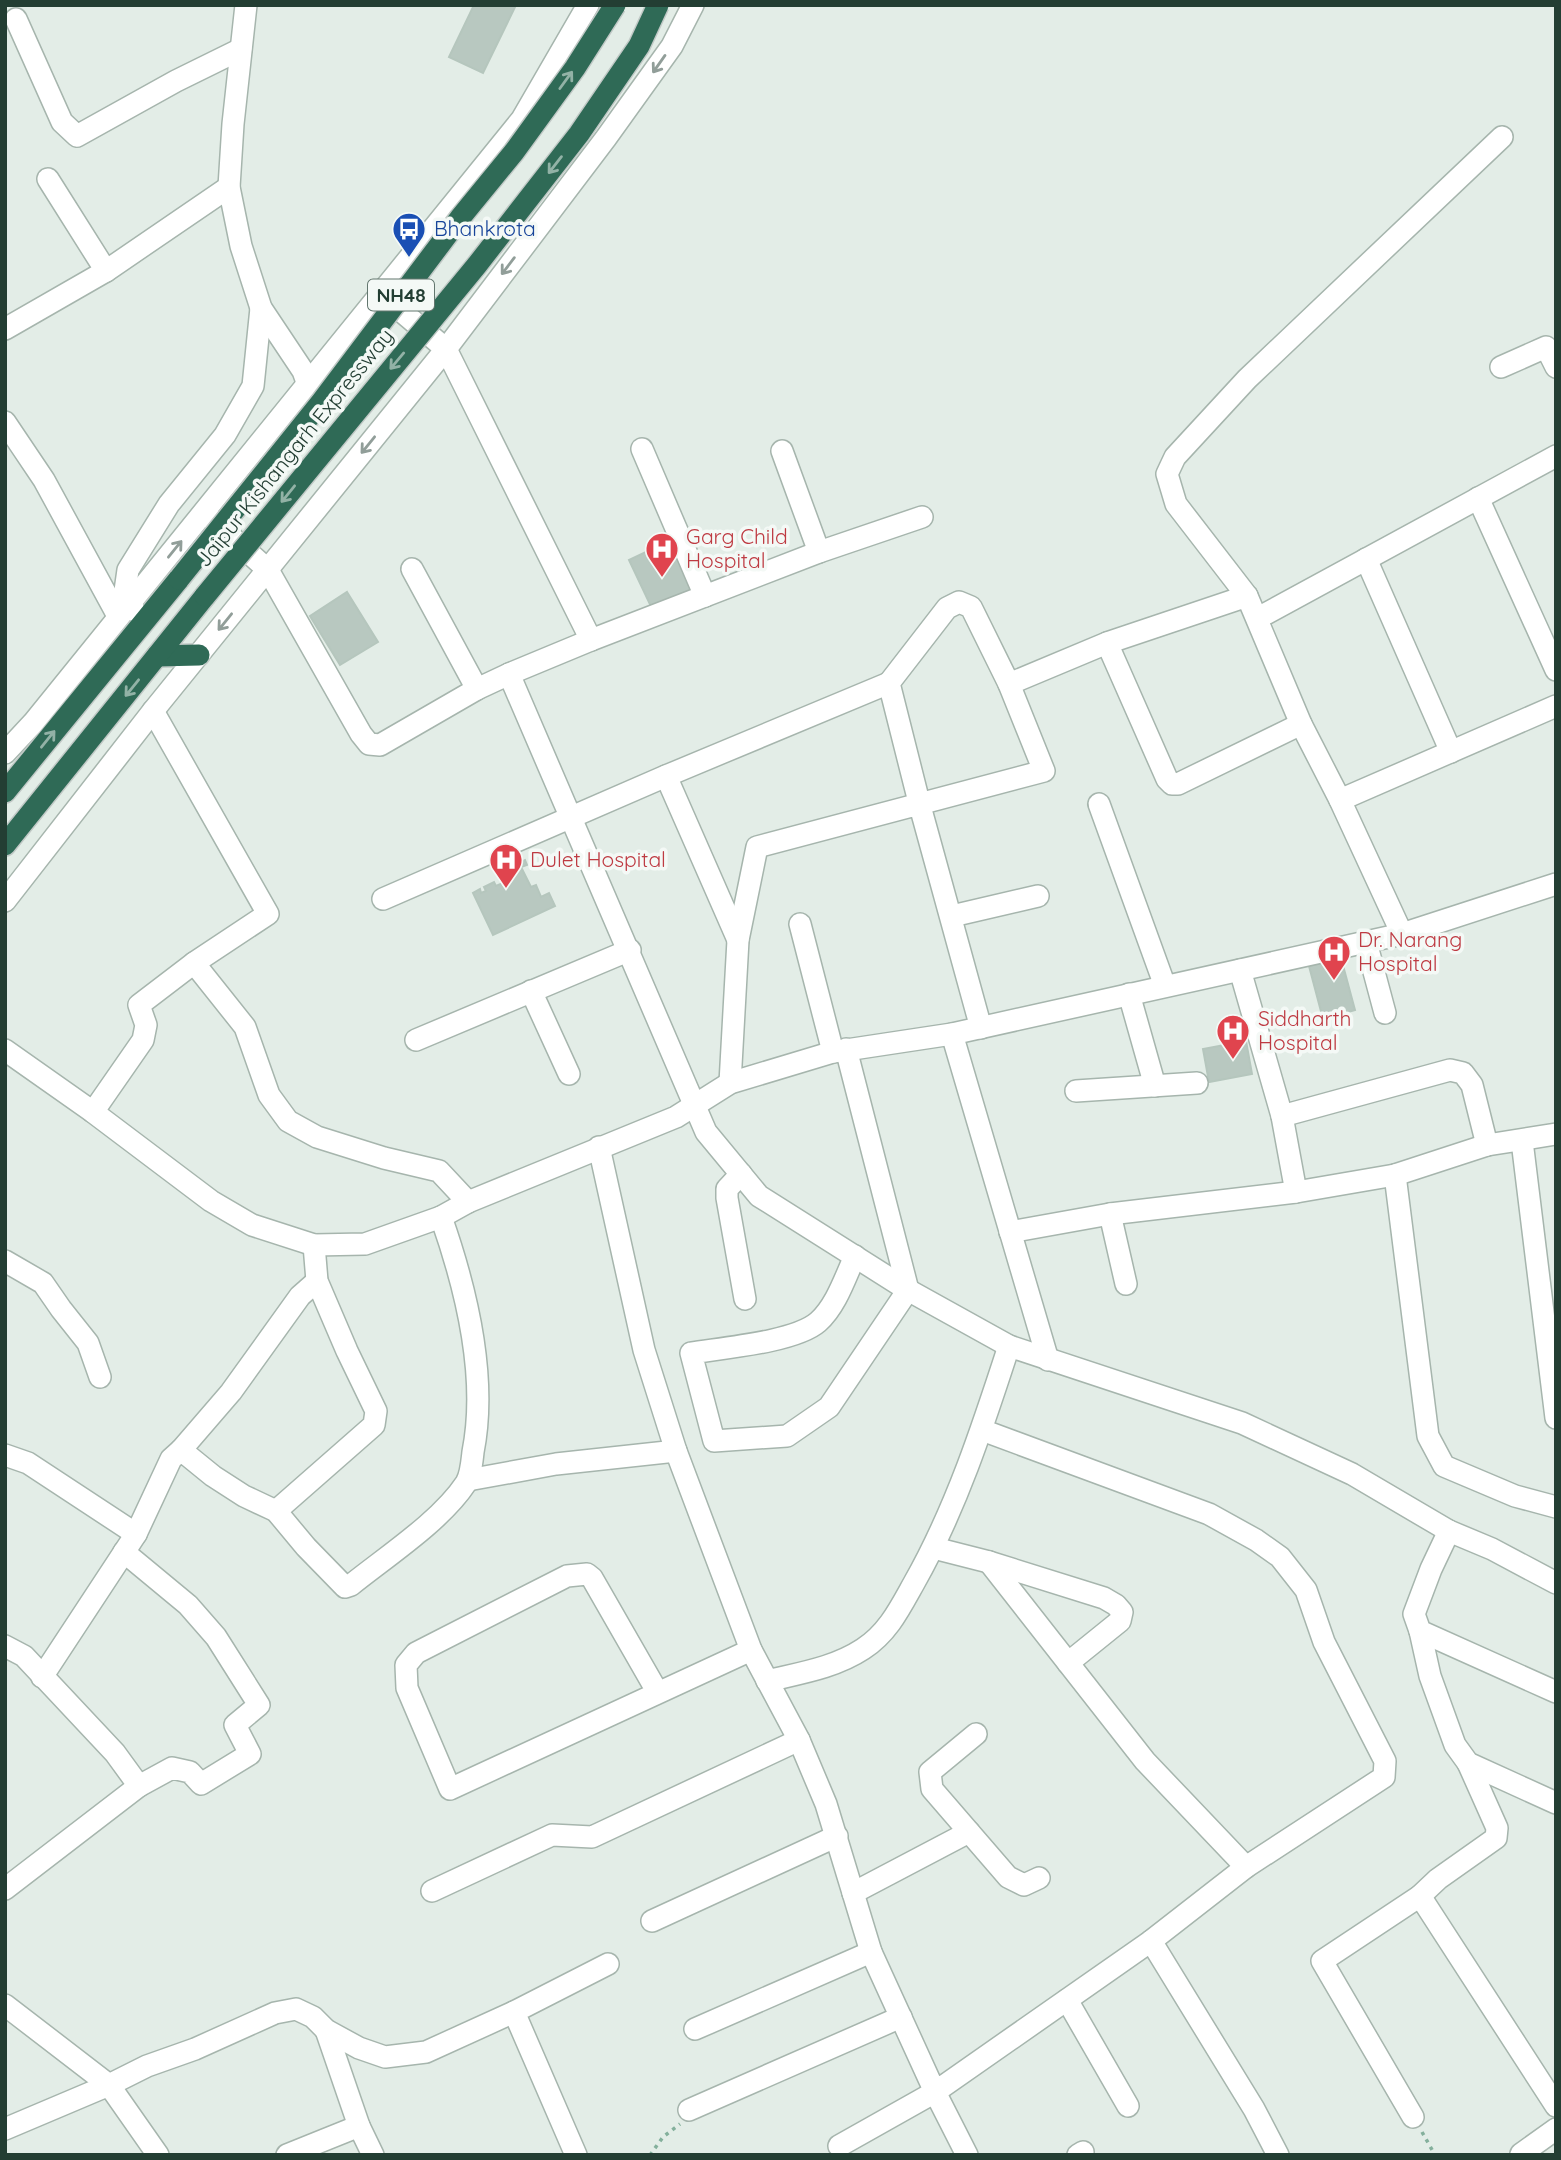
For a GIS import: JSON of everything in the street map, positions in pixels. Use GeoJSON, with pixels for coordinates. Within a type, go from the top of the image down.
{"type":"FeatureCollection","features":[{"type":"Feature","properties":{"kind":"highway","name":"Jaipur Kishangarh Expressway"},"geometry":{"type":"LineString","coordinates":[[5,792],[322,401],[460,218],[514,152],[575,68],[615,5]]}},
{"type":"Feature","properties":{"kind":"highway","name":"Jaipur Kishangarh Expressway"},"geometry":{"type":"LineString","coordinates":[[5,845],[477,265],[579,134],[639,46],[658,5]]}},
{"type":"Feature","properties":{"kind":"highway"},"geometry":{"type":"LineString","coordinates":[[157,656],[199,655]]}},
{"type":"Feature","properties":{"kind":"street"},"geometry":{"type":"LineString","coordinates":[[246,5],[229,187],[241,246],[261,308],[303,372],[308,385]]}},
{"type":"Feature","properties":{"kind":"street"},"geometry":{"type":"LineString","coordinates":[[5,753],[33,723],[522,119],[588,5]]}},
{"type":"Feature","properties":{"kind":"street"},"geometry":{"type":"LineString","coordinates":[[5,901],[153,711],[446,349],[606,138],[672,46],[693,5]]}},
{"type":"Feature","properties":{"kind":"street"},"geometry":{"type":"LineString","coordinates":[[16,19],[62,122],[77,136],[176,81],[241,50]]}},
{"type":"Feature","properties":{"kind":"street"},"geometry":{"type":"LineString","coordinates":[[1402,934],[1340,800],[1301,724],[1247,596],[1175,504],[1167,474],[1175,457],[1247,379],[1502,137]]}},
{"type":"Feature","properties":{"kind":"street"},"geometry":{"type":"LineString","coordinates":[[48,179],[106,271]]}},
{"type":"Feature","properties":{"kind":"street"},"geometry":{"type":"LineString","coordinates":[[5,329],[106,271],[229,187]]}},
{"type":"Feature","properties":{"kind":"street"},"geometry":{"type":"LineString","coordinates":[[381,294],[446,349],[591,640]]}},
{"type":"Feature","properties":{"kind":"street"},"geometry":{"type":"LineString","coordinates":[[125,609],[128,570],[169,504],[225,435],[253,386],[261,308]]}},
{"type":"Feature","properties":{"kind":"street"},"geometry":{"type":"LineString","coordinates":[[1501,367],[1546,347],[1556,367]]}},
{"type":"Feature","properties":{"kind":"street"},"geometry":{"type":"LineString","coordinates":[[5,422],[125,609],[134,613],[129,625],[132,638]]}},
{"type":"Feature","properties":{"kind":"street"},"geometry":{"type":"LineString","coordinates":[[642,449],[705,596]]}},
{"type":"Feature","properties":{"kind":"street"},"geometry":{"type":"LineString","coordinates":[[782,451],[819,552]]}},
{"type":"Feature","properties":{"kind":"street"},"geometry":{"type":"LineString","coordinates":[[1258,618],[1556,456]]}},
{"type":"Feature","properties":{"kind":"street"},"geometry":{"type":"LineString","coordinates":[[1478,498],[1556,670]]}},
{"type":"Feature","properties":{"kind":"street"},"geometry":{"type":"LineString","coordinates":[[204,512],[268,570],[369,744],[380,745],[477,689],[509,674],[819,552],[922,517]]}},
{"type":"Feature","properties":{"kind":"street"},"geometry":{"type":"LineString","coordinates":[[1366,559],[1451,752]]}},
{"type":"Feature","properties":{"kind":"street"},"geometry":{"type":"LineString","coordinates":[[412,569],[477,689]]}},
{"type":"Feature","properties":{"kind":"street"},"geometry":{"type":"LineString","coordinates":[[1009,684],[1107,643],[1247,596]]}},
{"type":"Feature","properties":{"kind":"street"},"geometry":{"type":"LineString","coordinates":[[383,899],[889,682],[947,608],[959,602],[971,607],[1009,684],[1044,771],[757,847],[738,940],[730,1083]]}},
{"type":"Feature","properties":{"kind":"street"},"geometry":{"type":"LineString","coordinates":[[1107,643],[1167,779],[1172,784],[1178,784],[1301,724]]}},
{"type":"Feature","properties":{"kind":"street"},"geometry":{"type":"LineString","coordinates":[[509,674],[706,1132],[759,1196],[908,1290],[1009,1346],[1242,1423],[1352,1475],[1449,1531],[1492,1549],[1556,1583]]}},
{"type":"Feature","properties":{"kind":"street"},"geometry":{"type":"LineString","coordinates":[[889,682],[981,1028]]}},
{"type":"Feature","properties":{"kind":"street"},"geometry":{"type":"LineString","coordinates":[[1340,800],[1556,706]]}},
{"type":"Feature","properties":{"kind":"street"},"geometry":{"type":"LineString","coordinates":[[93,1112],[143,1040],[146,1025],[139,1005],[194,963],[268,914],[153,711]]}},
{"type":"Feature","properties":{"kind":"street"},"geometry":{"type":"LineString","coordinates":[[666,776],[738,940]]}},
{"type":"Feature","properties":{"kind":"street"},"geometry":{"type":"LineString","coordinates":[[1099,804],[1165,986]]}},
{"type":"Feature","properties":{"kind":"street"},"geometry":{"type":"LineString","coordinates":[[5,1050],[211,1201],[252,1225],[314,1245],[365,1244],[441,1217],[468,1202],[676,1117],[730,1083],[839,1051],[981,1028],[1402,934],[1556,884]]}},
{"type":"Feature","properties":{"kind":"street"},"geometry":{"type":"LineString","coordinates":[[952,916],[1038,896]]}},
{"type":"Feature","properties":{"kind":"street"},"geometry":{"type":"LineString","coordinates":[[800,924],[908,1290]]}},
{"type":"Feature","properties":{"kind":"street"},"geometry":{"type":"LineString","coordinates":[[1366,942],[1385,1013]]}},
{"type":"Feature","properties":{"kind":"street"},"geometry":{"type":"LineString","coordinates":[[416,1040],[630,950]]}},
{"type":"Feature","properties":{"kind":"street"},"geometry":{"type":"LineString","coordinates":[[194,963],[245,1027],[269,1095],[288,1121],[317,1138],[439,1171],[468,1202]]}},
{"type":"Feature","properties":{"kind":"street"},"geometry":{"type":"LineString","coordinates":[[1240,970],[1282,1116],[1296,1192]]}},
{"type":"Feature","properties":{"kind":"street"},"geometry":{"type":"LineString","coordinates":[[531,992],[569,1074]]}},
{"type":"Feature","properties":{"kind":"street"},"geometry":{"type":"LineString","coordinates":[[1129,994],[1155,1086]]}},
{"type":"Feature","properties":{"kind":"street"},"geometry":{"type":"LineString","coordinates":[[952,1034],[1048,1360]]}},
{"type":"Feature","properties":{"kind":"street"},"geometry":{"type":"LineString","coordinates":[[1282,1116],[1450,1070],[1463,1073],[1472,1085],[1487,1145]]}},
{"type":"Feature","properties":{"kind":"street"},"geometry":{"type":"LineString","coordinates":[[1076,1091],[1196,1083]]}},
{"type":"Feature","properties":{"kind":"street"},"geometry":{"type":"LineString","coordinates":[[1010,1232],[1110,1214],[1296,1192],[1395,1175],[1487,1145],[1556,1134]]}},
{"type":"Feature","properties":{"kind":"street"},"geometry":{"type":"LineString","coordinates":[[1522,1141],[1556,1418]]}},
{"type":"Feature","properties":{"kind":"street"},"geometry":{"type":"LineString","coordinates":[[599,1147],[644,1350],[676,1451],[751,1650],[799,1740],[827,1804],[871,1952],[967,2155]]}},
{"type":"Feature","properties":{"kind":"street"},"geometry":{"type":"LineString","coordinates":[[741,1174],[727,1189],[745,1299]]}},
{"type":"Feature","properties":{"kind":"street"},"geometry":{"type":"LineString","coordinates":[[1395,1175],[1428,1436],[1444,1466],[1515,1496],[1556,1507]]}},
{"type":"Feature","properties":{"kind":"street"},"geometry":{"type":"LineString","coordinates":[[1110,1214],[1126,1284]]}},
{"type":"Feature","properties":{"kind":"street"},"geometry":{"type":"LineString","coordinates":[[181,1450],[213,1476],[244,1496],[276,1511],[345,1587],[351,1585],[444,1510],[468,1480],[478,1430],[478,1398],[472,1335],[457,1265],[441,1217]]}},
{"type":"Feature","properties":{"kind":"street"},"geometry":{"type":"LineString","coordinates":[[276,1511],[374,1426],[376,1411],[346,1351],[317,1281],[314,1245]]}},
{"type":"Feature","properties":{"kind":"street"},"geometry":{"type":"LineString","coordinates":[[855,1256],[835,1300],[817,1323],[791,1336],[691,1353],[714,1441],[787,1436],[829,1407],[908,1290]]}},
{"type":"Feature","properties":{"kind":"street"},"geometry":{"type":"LineString","coordinates":[[5,1261],[43,1283],[88,1343],[100,1377]]}},
{"type":"Feature","properties":{"kind":"street"},"geometry":{"type":"LineString","coordinates":[[43,1677],[136,1534],[171,1460],[231,1392],[300,1296],[317,1281]]}},
{"type":"Feature","properties":{"kind":"street"},"geometry":{"type":"LineString","coordinates":[[767,1681],[835,1664],[864,1648],[891,1624],[934,1548],[982,1430],[1009,1346]]}},
{"type":"Feature","properties":{"kind":"street"},"geometry":{"type":"LineString","coordinates":[[839,2146],[935,2092],[1151,1941],[1246,1867],[1384,1777],[1385,1761],[1324,1642],[1306,1590],[1280,1557],[1256,1540],[1209,1514],[982,1430]]}},
{"type":"Feature","properties":{"kind":"street"},"geometry":{"type":"LineString","coordinates":[[468,1480],[556,1464],[676,1451]]}},
{"type":"Feature","properties":{"kind":"street"},"geometry":{"type":"LineString","coordinates":[[5,1455],[28,1463],[136,1534]]}},
{"type":"Feature","properties":{"kind":"street"},"geometry":{"type":"LineString","coordinates":[[1413,2117],[1322,1961],[1420,1896],[1438,1879],[1496,1838],[1497,1828],[1468,1763],[1455,1745],[1438,1699],[1414,1614],[1449,1531]]}},
{"type":"Feature","properties":{"kind":"street"},"geometry":{"type":"LineString","coordinates":[[934,1548],[1104,1598],[1116,1605],[1122,1612],[1120,1621],[1068,1663]]}},
{"type":"Feature","properties":{"kind":"street"},"geometry":{"type":"LineString","coordinates":[[5,1889],[139,1786],[172,1768],[190,1772],[201,1784],[250,1755],[234,1724],[259,1705],[229,1656],[188,1605],[124,1552]]}},
{"type":"Feature","properties":{"kind":"street"},"geometry":{"type":"LineString","coordinates":[[989,1562],[1145,1761],[1246,1867]]}},
{"type":"Feature","properties":{"kind":"street"},"geometry":{"type":"LineString","coordinates":[[658,1693],[592,1578],[587,1574],[567,1576],[416,1653],[407,1665],[407,1688],[450,1789],[658,1693],[751,1650]]}},
{"type":"Feature","properties":{"kind":"street"},"geometry":{"type":"LineString","coordinates":[[1420,1631],[1556,1692]]}},
{"type":"Feature","properties":{"kind":"street"},"geometry":{"type":"LineString","coordinates":[[5,1646],[24,1656],[115,1753],[139,1786]]}},
{"type":"Feature","properties":{"kind":"street"},"geometry":{"type":"LineString","coordinates":[[975,1734],[930,1772],[932,1789],[1008,1877],[1024,1885],[1039,1878]]}},
{"type":"Feature","properties":{"kind":"street"},"geometry":{"type":"LineString","coordinates":[[432,1891],[552,1836],[592,1837],[799,1740]]}},
{"type":"Feature","properties":{"kind":"street"},"geometry":{"type":"LineString","coordinates":[[1468,1763],[1556,1802]]}},
{"type":"Feature","properties":{"kind":"street"},"geometry":{"type":"LineString","coordinates":[[853,1893],[969,1832]]}},
{"type":"Feature","properties":{"kind":"street"},"geometry":{"type":"LineString","coordinates":[[652,1921],[837,1836]]}},
{"type":"Feature","properties":{"kind":"street"},"geometry":{"type":"LineString","coordinates":[[1420,1896],[1556,2106]]}},
{"type":"Feature","properties":{"kind":"street"},"geometry":{"type":"LineString","coordinates":[[1151,1941],[1254,2109],[1278,2155]]}},
{"type":"Feature","properties":{"kind":"street"},"geometry":{"type":"LineString","coordinates":[[695,2029],[871,1952]]}},
{"type":"Feature","properties":{"kind":"street"},"geometry":{"type":"LineString","coordinates":[[5,2129],[275,2013],[296,2009],[313,2017],[326,2030],[359,2048],[385,2057],[426,2052],[514,2012],[608,1964]]}},
{"type":"Feature","properties":{"kind":"street"},"geometry":{"type":"LineString","coordinates":[[1067,2000],[1128,2106]]}},
{"type":"Feature","properties":{"kind":"street"},"geometry":{"type":"LineString","coordinates":[[5,2005],[109,2085],[158,2155]]}},
{"type":"Feature","properties":{"kind":"street"},"geometry":{"type":"LineString","coordinates":[[514,2012],[576,2155]]}},
{"type":"Feature","properties":{"kind":"street"},"geometry":{"type":"LineString","coordinates":[[689,2110],[901,2017]]}},
{"type":"Feature","properties":{"kind":"street"},"geometry":{"type":"LineString","coordinates":[[326,2030],[359,2126],[373,2155]]}},
{"type":"Feature","properties":{"kind":"street"},"geometry":{"type":"LineString","coordinates":[[287,2155],[359,2126]]}},
{"type":"Feature","properties":{"kind":"street"},"geometry":{"type":"LineString","coordinates":[[1521,2154],[1556,2129]]}},
{"type":"Feature","properties":{"kind":"path"},"geometry":{"type":"LineString","coordinates":[[650,2155],[663,2137],[684,2121],[689,2110]]}},
{"type":"Feature","properties":{"kind":"path"},"geometry":{"type":"LineString","coordinates":[[1413,2117],[1434,2155]]}},
{"type":"Feature","properties":{"kind":"building"},"geometry":{"type":"Polygon","coordinates":[[[474,5],[516,5],[483,73],[449,57],[474,5]]]}},
{"type":"Feature","properties":{"kind":"building"},"geometry":{"type":"Polygon","coordinates":[[[671,540],[696,595],[655,615],[629,560],[671,540]]]}},
{"type":"Feature","properties":{"kind":"building"},"geometry":{"type":"Polygon","coordinates":[[[347,592],[378,642],[340,665],[310,616],[347,592]]]}},
{"type":"Feature","properties":{"kind":"building"},"geometry":{"type":"Polygon","coordinates":[[[525,860],[527,865],[521,867],[531,887],[536,885],[541,897],[549,893],[555,906],[493,935],[473,893],[480,889],[481,893],[486,891],[484,887],[494,882],[496,886],[503,883],[498,873],[525,860]]]}},
{"type":"Feature","properties":{"kind":"building"},"geometry":{"type":"Polygon","coordinates":[[[1341,958],[1355,1010],[1323,1019],[1309,966],[1341,958]]]}},
{"type":"Feature","properties":{"kind":"building"},"geometry":{"type":"Polygon","coordinates":[[[1246,1041],[1252,1074],[1209,1082],[1203,1049],[1246,1041]]]}},
{"type":"Feature","properties":{"kind":"place","name":"Bhankrota"},"geometry":{"type":"Point","coordinates":[409,259]}},
{"type":"Feature","properties":{"kind":"place","name":"Garg Child Hospital"},"geometry":{"type":"Point","coordinates":[662,579]}},
{"type":"Feature","properties":{"kind":"place","name":"Dulet Hospital"},"geometry":{"type":"Point","coordinates":[506,890]}},
{"type":"Feature","properties":{"kind":"place","name":"Dr. Narang Hospital"},"geometry":{"type":"Point","coordinates":[1334,982]}},
{"type":"Feature","properties":{"kind":"place","name":"Siddharth Hospital"},"geometry":{"type":"Point","coordinates":[1233,1061]}}]}
